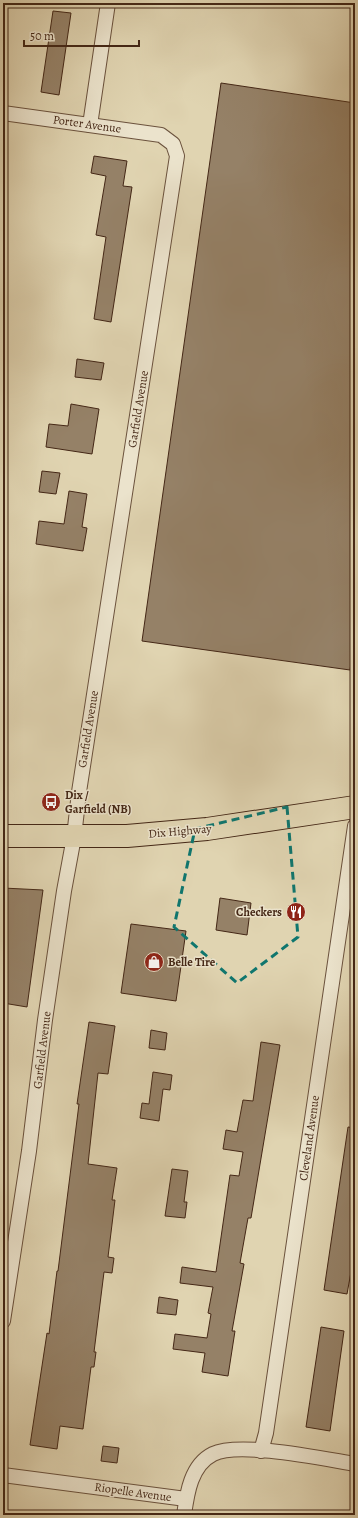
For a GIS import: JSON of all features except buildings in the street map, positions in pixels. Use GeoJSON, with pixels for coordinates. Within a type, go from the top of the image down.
{"type":"FeatureCollection","features":[{"type":"Feature","properties":{"kind":"main road","name":"Dix Highway"},"geometry":{"type":"LineString","coordinates":[[3,836],[127,836],[207,829],[355,808]]}},
{"type":"Feature","properties":{"kind":"street"},"geometry":{"type":"LineString","coordinates":[[90,124],[108,3]]}},
{"type":"Feature","properties":{"kind":"street","name":"Porter Avenue"},"geometry":{"type":"LineString","coordinates":[[3,113],[161,135],[169,140]]}},
{"type":"Feature","properties":{"kind":"street","name":"Garfield Avenue"},"geometry":{"type":"LineString","coordinates":[[3,1321],[29,1151],[44,1030],[64,891],[74,837],[79,792],[176,156],[175,148],[169,140]]}},
{"type":"Feature","properties":{"kind":"street","name":"Cleveland Avenue"},"geometry":{"type":"LineString","coordinates":[[261,1451],[268,1425],[355,826]]}},
{"type":"Feature","properties":{"kind":"street","name":"Riopelle Avenue"},"geometry":{"type":"LineString","coordinates":[[3,1475],[186,1499],[190,1482],[196,1470],[213,1454],[235,1449],[261,1451],[355,1464]]}},
{"type":"Feature","properties":{"kind":"street"},"geometry":{"type":"LineString","coordinates":[[184,1515],[186,1499]]}},
{"type":"Feature","properties":{"kind":"highlighted area"},"geometry":{"type":"Polygon","coordinates":[[[287,807],[298,937],[237,983],[174,927],[195,829],[287,807]]]}},
{"type":"Feature","properties":{"kind":"place","name":"Dix / Garfield (NB)"},"geometry":{"type":"Point","coordinates":[51,802]}},
{"type":"Feature","properties":{"kind":"place","name":"Checkers"},"geometry":{"type":"Point","coordinates":[296,912]}},
{"type":"Feature","properties":{"kind":"place","name":"Belle Tire"},"geometry":{"type":"Point","coordinates":[154,962]}}]}
